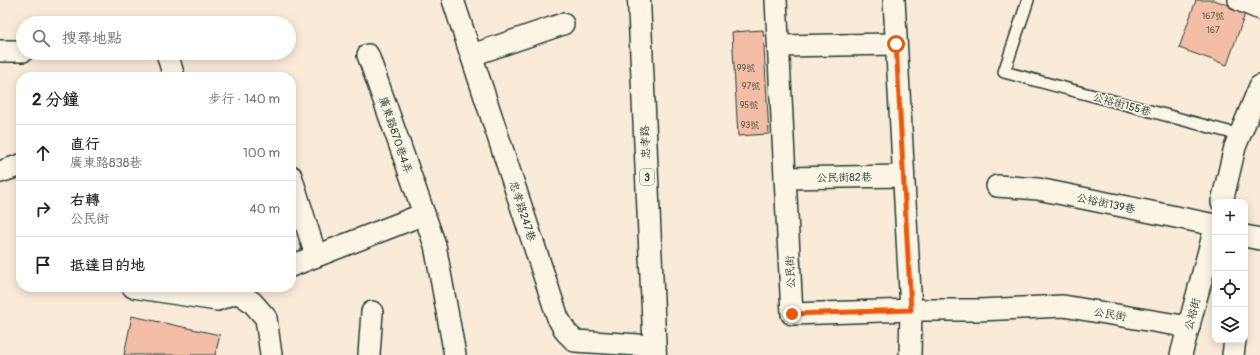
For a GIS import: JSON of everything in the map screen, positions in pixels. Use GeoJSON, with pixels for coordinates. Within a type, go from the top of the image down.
{"type":"FeatureCollection","features":[{"type":"Feature","properties":{"kind":"main road","name":"忠孝路"},"geometry":{"type":"LineString","coordinates":[[639,0],[655,351]]}},
{"type":"Feature","properties":{"kind":"street","name":"忠孝路247巷"},"geometry":{"type":"LineString","coordinates":[[454,0],[558,318],[566,332],[575,341],[655,351]]}},
{"type":"Feature","properties":{"kind":"street","name":"公民街"},"geometry":{"type":"LineString","coordinates":[[776,0],[792,314],[911,310],[979,310],[1063,306],[1189,327]]}},
{"type":"Feature","properties":{"kind":"street"},"geometry":{"type":"LineString","coordinates":[[894,0],[911,310],[910,355]]}},
{"type":"Feature","properties":{"kind":"street"},"geometry":{"type":"LineString","coordinates":[[472,55],[563,24]]}},
{"type":"Feature","properties":{"kind":"street"},"geometry":{"type":"LineString","coordinates":[[779,46],[896,44]]}},
{"type":"Feature","properties":{"kind":"street"},"geometry":{"type":"LineString","coordinates":[[0,51],[16,51]]}},
{"type":"Feature","properties":{"kind":"street","name":"廣東路870巷4弄"},"geometry":{"type":"LineString","coordinates":[[368,55],[435,245],[455,355]]}},
{"type":"Feature","properties":{"kind":"street"},"geometry":{"type":"LineString","coordinates":[[169,60],[173,72]]}},
{"type":"Feature","properties":{"kind":"street"},"geometry":{"type":"LineString","coordinates":[[1223,199],[1235,147],[1260,86]]}},
{"type":"Feature","properties":{"kind":"street"},"geometry":{"type":"LineString","coordinates":[[0,172],[16,167]]}},
{"type":"Feature","properties":{"kind":"street","name":"公民街82巷"},"geometry":{"type":"LineString","coordinates":[[785,178],[903,176]]}},
{"type":"Feature","properties":{"kind":"street","name":"公裕街139巷"},"geometry":{"type":"LineString","coordinates":[[996,186],[1038,189],[1212,225]]}},
{"type":"Feature","properties":{"kind":"street"},"geometry":{"type":"LineString","coordinates":[[296,192],[316,256]]}},
{"type":"Feature","properties":{"kind":"street"},"geometry":{"type":"LineString","coordinates":[[296,264],[424,214]]}},
{"type":"Feature","properties":{"kind":"street","name":"公裕街"},"geometry":{"type":"LineString","coordinates":[[1181,355],[1213,235]]}},
{"type":"Feature","properties":{"kind":"street"},"geometry":{"type":"LineString","coordinates":[[1248,237],[1260,239]]}},
{"type":"Feature","properties":{"kind":"street"},"geometry":{"type":"LineString","coordinates":[[165,292],[217,300],[232,292]]}},
{"type":"Feature","properties":{"kind":"street"},"geometry":{"type":"LineString","coordinates":[[243,292],[266,318],[271,355]]}},
{"type":"Feature","properties":{"kind":"street"},"geometry":{"type":"LineString","coordinates":[[369,355],[372,312]]}},
{"type":"Feature","properties":{"kind":"street"},"geometry":{"type":"LineString","coordinates":[[1233,355],[1234,343]]}},
{"type":"Feature","properties":{"kind":"lane","name":"公裕街155巷"},"geometry":{"type":"LineString","coordinates":[[1028,0],[1004,72],[1240,135]]}},
{"type":"Feature","properties":{"kind":"building"},"geometry":{"type":"Polygon","coordinates":[[[1196,0],[1214,0],[1246,11],[1227,65],[1179,48],[1196,0]]]}},
{"type":"Feature","properties":{"kind":"building"},"geometry":{"type":"Polygon","coordinates":[[[763,30],[769,134],[738,136],[732,32],[763,30]]]}},
{"type":"Feature","properties":{"kind":"building"},"geometry":{"type":"Polygon","coordinates":[[[132,316],[220,335],[215,355],[124,355],[132,316]]]}},
{"type":"Feature","properties":{"kind":"route"},"geometry":{"type":"LineString","coordinates":[[792,314],[911,310],[896,44]]}}]}
